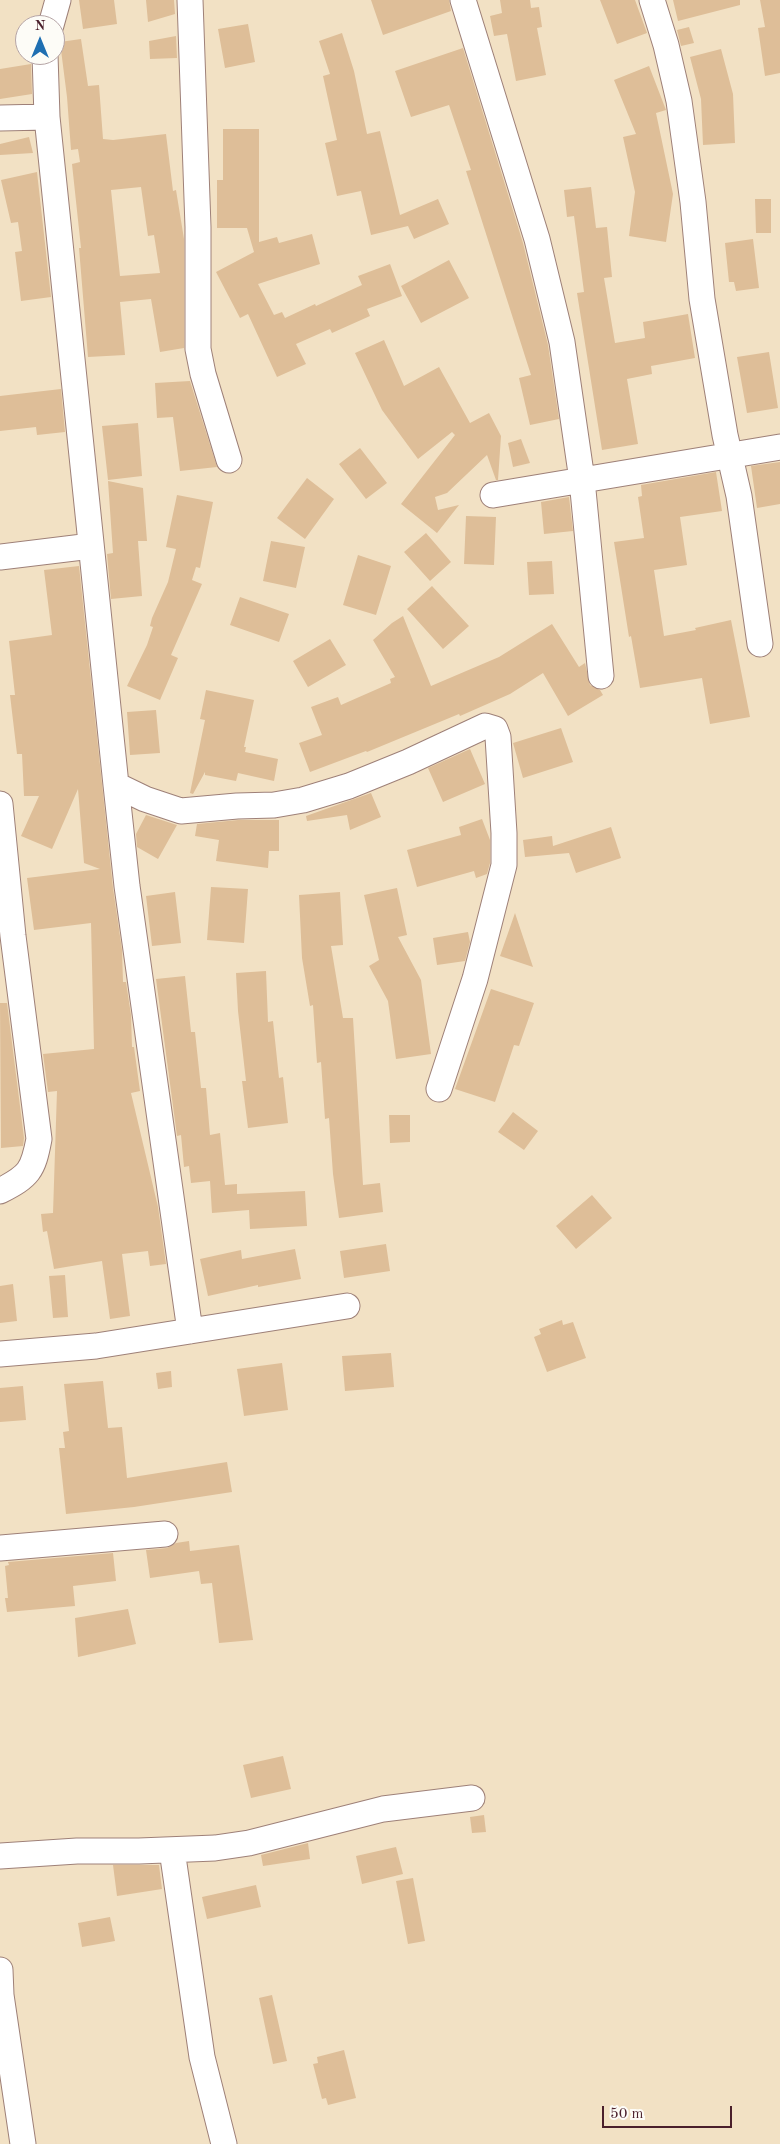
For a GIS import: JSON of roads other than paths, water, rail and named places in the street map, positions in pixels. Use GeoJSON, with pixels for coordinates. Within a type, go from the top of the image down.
{"type":"FeatureCollection","features":[{"type":"Feature","properties":{"kind":"street"},"geometry":{"type":"LineString","coordinates":[[54,15],[58,0]]}},
{"type":"Feature","properties":{"kind":"street"},"geometry":{"type":"LineString","coordinates":[[190,0],[198,227],[198,349],[203,374],[229,460]]}},
{"type":"Feature","properties":{"kind":"street"},"geometry":{"type":"LineString","coordinates":[[462,0],[537,239],[562,342],[582,480],[601,676]]}},
{"type":"Feature","properties":{"kind":"street"},"geometry":{"type":"LineString","coordinates":[[652,0],[666,45],[678,101],[694,202],[702,299],[724,435],[739,496],[760,644]]}},
{"type":"Feature","properties":{"kind":"street"},"geometry":{"type":"LineString","coordinates":[[46,65],[47,117],[127,886],[190,1331]]}},
{"type":"Feature","properties":{"kind":"street"},"geometry":{"type":"LineString","coordinates":[[0,118],[47,117]]}},
{"type":"Feature","properties":{"kind":"street"},"geometry":{"type":"LineString","coordinates":[[492,495],[780,447]]}},
{"type":"Feature","properties":{"kind":"street"},"geometry":{"type":"LineString","coordinates":[[0,557],[91,546]]}},
{"type":"Feature","properties":{"kind":"street"},"geometry":{"type":"LineString","coordinates":[[116,785],[144,799],[181,811],[293,802],[349,786],[408,762],[485,726],[495,729],[498,737],[504,865],[475,979],[439,1089]]}},
{"type":"Feature","properties":{"kind":"street"},"geometry":{"type":"LineString","coordinates":[[0,804],[13,936],[39,1139],[34,1165],[17,1182],[0,1191]]}},
{"type":"Feature","properties":{"kind":"street"},"geometry":{"type":"LineString","coordinates":[[0,1354],[96,1346],[347,1306]]}},
{"type":"Feature","properties":{"kind":"street"},"geometry":{"type":"LineString","coordinates":[[0,1548],[165,1534]]}},
{"type":"Feature","properties":{"kind":"street"},"geometry":{"type":"LineString","coordinates":[[0,1856],[77,1851],[214,1848],[249,1843],[383,1809],[472,1798]]}},
{"type":"Feature","properties":{"kind":"street"},"geometry":{"type":"LineString","coordinates":[[172,1850],[202,2057],[224,2144]]}},
{"type":"Feature","properties":{"kind":"street"},"geometry":{"type":"LineString","coordinates":[[0,1970],[1,1995],[23,2144]]}}]}
